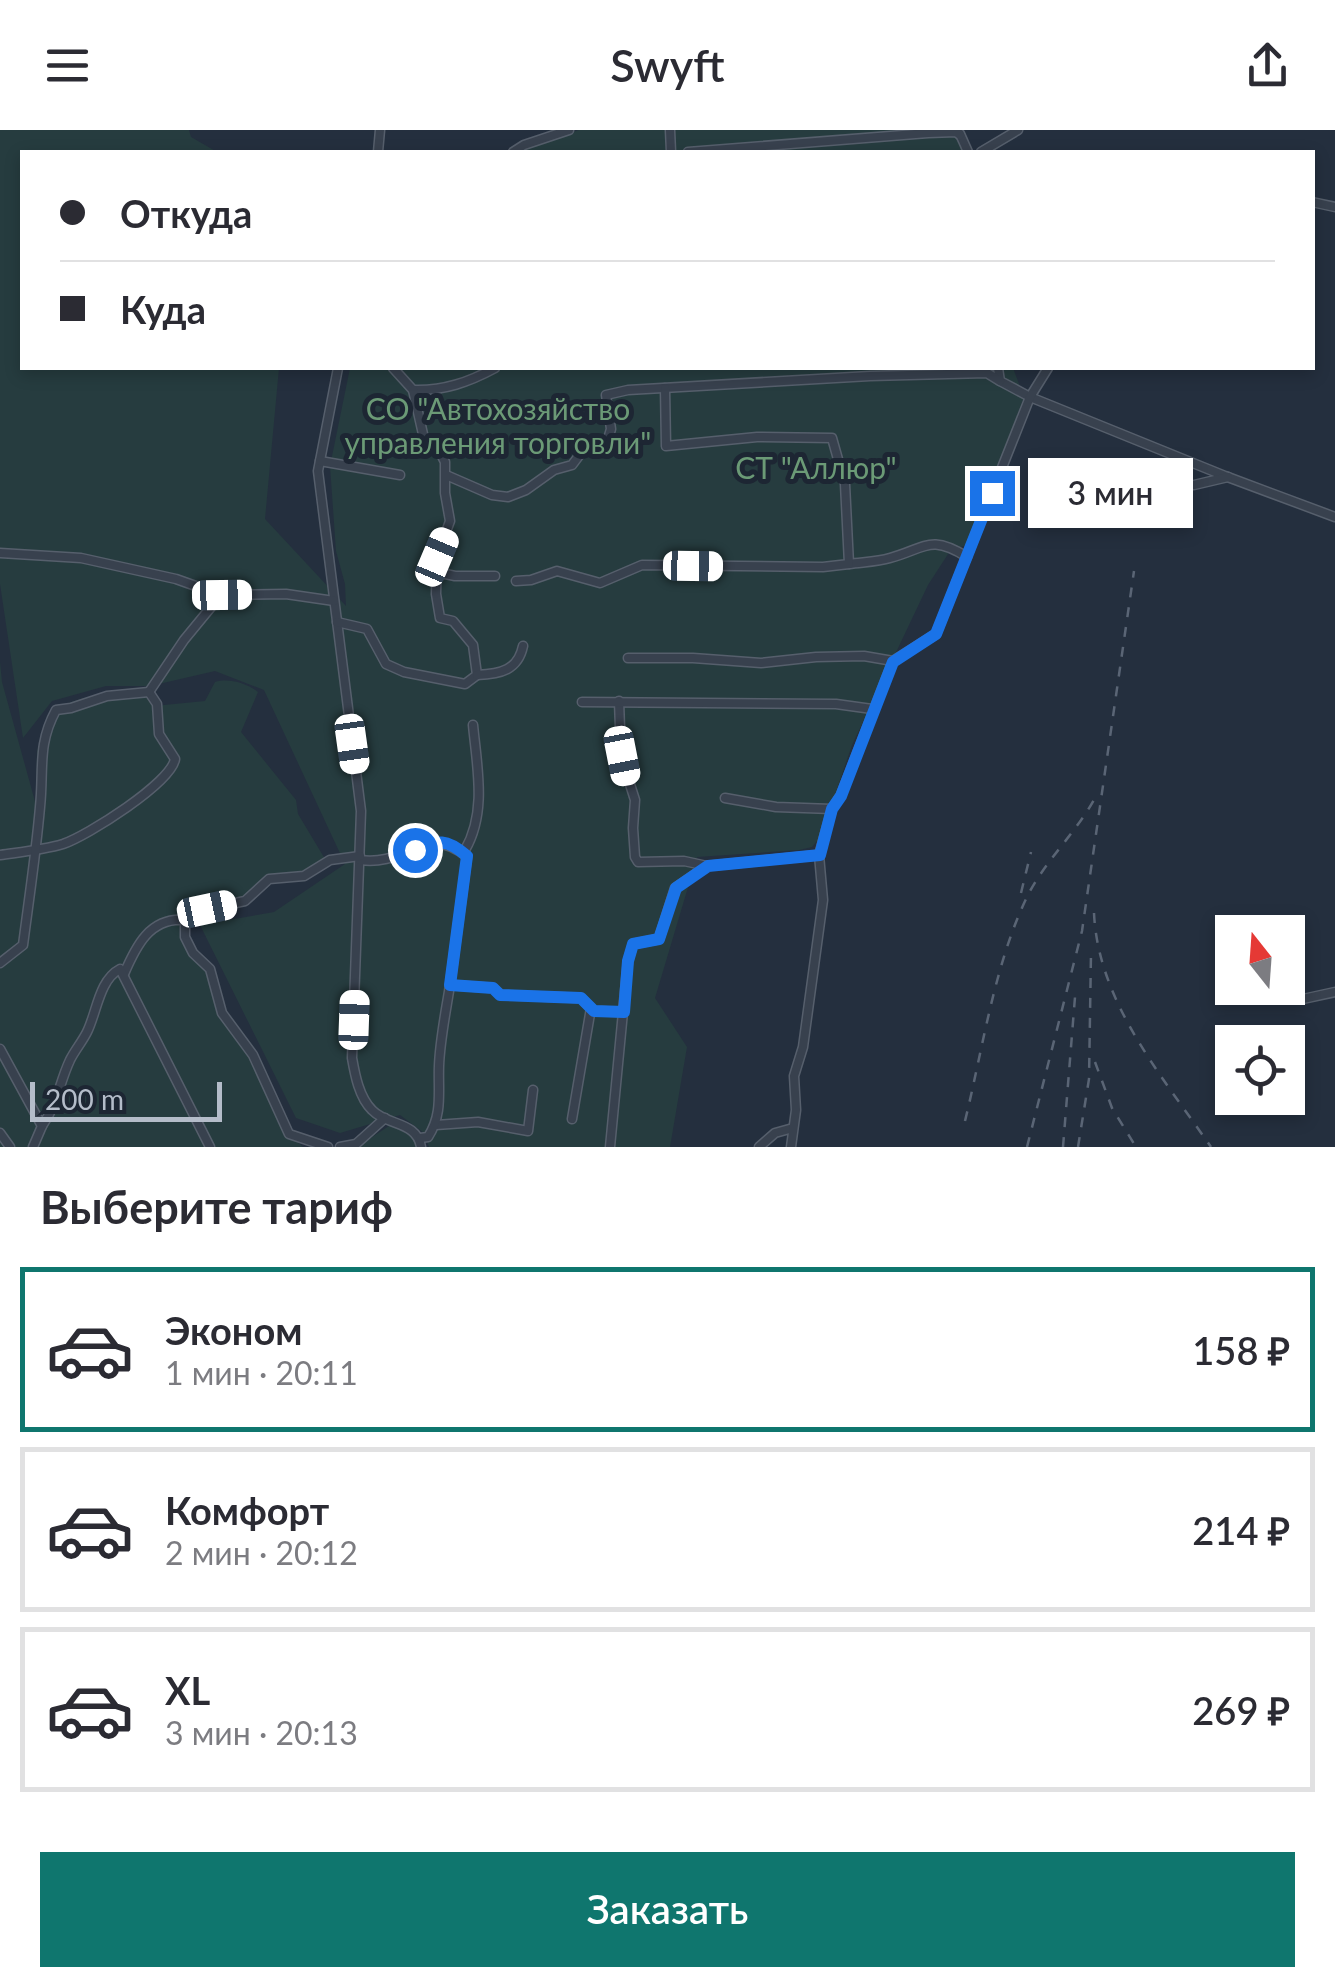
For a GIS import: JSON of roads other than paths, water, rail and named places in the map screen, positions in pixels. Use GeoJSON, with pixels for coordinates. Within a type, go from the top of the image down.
{"type":"FeatureCollection","features":[{"type":"Feature","properties":{"kind":"street"},"geometry":{"type":"LineString","coordinates":[[516,150],[569,130]]}},
{"type":"Feature","properties":{"kind":"street"},"geometry":{"type":"LineString","coordinates":[[984,150],[1018,130]]}},
{"type":"Feature","properties":{"kind":"street"},"geometry":{"type":"LineString","coordinates":[[713,150],[960,133]]}},
{"type":"Feature","properties":{"kind":"street"},"geometry":{"type":"LineString","coordinates":[[124,974],[136,945],[148,932],[171,919],[185,920],[207,909],[245,901],[270,880],[304,876],[330,860],[360,858],[378,863],[438,841],[460,851],[467,856],[439,1065],[436,1125],[420,1143],[412,1130],[373,1111],[356,1082],[352,1058],[360,858],[362,811],[320,510],[320,461],[338,370]]}},
{"type":"Feature","properties":{"kind":"street"},"geometry":{"type":"LineString","coordinates":[[395,370],[413,390],[425,443],[439,450],[445,462],[450,521],[437,557],[440,618],[453,621],[472,645],[477,675]]}},
{"type":"Feature","properties":{"kind":"street"},"geometry":{"type":"LineString","coordinates":[[413,390],[434,390],[492,370]]}},
{"type":"Feature","properties":{"kind":"street"},"geometry":{"type":"LineString","coordinates":[[998,370],[1000,381]]}},
{"type":"Feature","properties":{"kind":"street"},"geometry":{"type":"LineString","coordinates":[[790,1147],[794,1076],[802,1047],[823,900],[820,855],[832,809],[841,796],[893,662],[936,634],[1030,397],[1047,370]]}},
{"type":"Feature","properties":{"kind":"street"},"geometry":{"type":"LineString","coordinates":[[446,475],[492,495],[508,497],[526,490],[542,476],[572,465],[581,452],[608,440],[611,429],[606,395],[628,390],[888,375],[987,374],[1030,397],[1228,478],[1335,516]]}},
{"type":"Feature","properties":{"kind":"street"},"geometry":{"type":"LineString","coordinates":[[665,388],[666,446],[757,437],[832,438],[845,484],[849,564]]}},
{"type":"Feature","properties":{"kind":"street"},"geometry":{"type":"LineString","coordinates":[[320,461],[400,474]]}},
{"type":"Feature","properties":{"kind":"street"},"geometry":{"type":"LineString","coordinates":[[1194,485],[1228,478]]}},
{"type":"Feature","properties":{"kind":"street"},"geometry":{"type":"LineString","coordinates":[[516,581],[557,571],[600,583],[642,565],[823,567],[887,560],[928,543],[950,546],[966,558]]}},
{"type":"Feature","properties":{"kind":"street"},"geometry":{"type":"LineString","coordinates":[[0,552],[80,558],[176,579],[222,595],[286,594],[334,601]]}},
{"type":"Feature","properties":{"kind":"street"},"geometry":{"type":"LineString","coordinates":[[436,572],[494,576]]}},
{"type":"Feature","properties":{"kind":"street"},"geometry":{"type":"LineString","coordinates":[[149,692],[184,640],[222,595]]}},
{"type":"Feature","properties":{"kind":"street"},"geometry":{"type":"LineString","coordinates":[[337,622],[367,629],[386,664],[404,672],[464,684],[477,675],[514,666],[520,661],[523,646]]}},
{"type":"Feature","properties":{"kind":"street"},"geometry":{"type":"LineString","coordinates":[[628,658],[761,663],[864,656],[893,662]]}},
{"type":"Feature","properties":{"kind":"street"},"geometry":{"type":"LineString","coordinates":[[0,963],[22,945],[36,850],[43,784],[40,754],[46,728],[56,710],[106,696],[149,692]]}},
{"type":"Feature","properties":{"kind":"street"},"geometry":{"type":"LineString","coordinates":[[0,855],[36,850],[86,834],[168,775],[175,759],[159,734],[157,704],[149,692]]}},
{"type":"Feature","properties":{"kind":"street"},"geometry":{"type":"LineString","coordinates":[[620,701],[622,756],[635,800],[634,857],[638,862],[684,861],[708,866],[820,855]]}},
{"type":"Feature","properties":{"kind":"street"},"geometry":{"type":"LineString","coordinates":[[582,702],[836,704],[872,709]]}},
{"type":"Feature","properties":{"kind":"street"},"geometry":{"type":"LineString","coordinates":[[460,851],[465,850],[474,834],[479,813],[473,726]]}},
{"type":"Feature","properties":{"kind":"street"},"geometry":{"type":"LineString","coordinates":[[724,798],[832,809]]}},
{"type":"Feature","properties":{"kind":"street"},"geometry":{"type":"LineString","coordinates":[[610,1147],[628,961],[633,944],[659,939],[676,888],[708,866]]}},
{"type":"Feature","properties":{"kind":"street"},"geometry":{"type":"LineString","coordinates":[[185,920],[185,937],[210,969],[222,1013],[253,1055],[289,1134],[328,1147]]}},
{"type":"Feature","properties":{"kind":"street"},"geometry":{"type":"LineString","coordinates":[[33,1147],[59,1101],[71,1058],[87,1032],[111,974],[120,969],[210,1147]]}},
{"type":"Feature","properties":{"kind":"street"},"geometry":{"type":"LineString","coordinates":[[450,985],[493,988],[500,995],[581,998],[594,1011],[624,1012]]}},
{"type":"Feature","properties":{"kind":"street"},"geometry":{"type":"LineString","coordinates":[[1305,998],[1335,992]]}},
{"type":"Feature","properties":{"kind":"street"},"geometry":{"type":"LineString","coordinates":[[572,1118],[590,1008]]}},
{"type":"Feature","properties":{"kind":"street"},"geometry":{"type":"LineString","coordinates":[[0,1049],[42,1126]]}},
{"type":"Feature","properties":{"kind":"street"},"geometry":{"type":"LineString","coordinates":[[436,1125],[478,1122],[528,1131],[534,1090]]}},
{"type":"Feature","properties":{"kind":"street"},"geometry":{"type":"LineString","coordinates":[[340,1147],[356,1144],[385,1118]]}},
{"type":"Feature","properties":{"kind":"street"},"geometry":{"type":"LineString","coordinates":[[759,1147],[775,1133],[793,1128]]}},
{"type":"Feature","properties":{"kind":"street"},"geometry":{"type":"LineString","coordinates":[[0,1134],[10,1147]]}},
{"type":"Feature","properties":{"kind":"railway"},"geometry":{"type":"LineString","coordinates":[[1027,1147],[1082,931],[1134,571]]}},
{"type":"Feature","properties":{"kind":"railway"},"geometry":{"type":"LineString","coordinates":[[965,1121],[991,1005],[1017,919],[1037,880],[1098,792]]}},
{"type":"Feature","properties":{"kind":"railway"},"geometry":{"type":"LineString","coordinates":[[1021,893],[1031,852]]}},
{"type":"Feature","properties":{"kind":"railway"},"geometry":{"type":"LineString","coordinates":[[1094,913],[1098,946],[1120,1007],[1154,1065],[1211,1147]]}},
{"type":"Feature","properties":{"kind":"railway"},"geometry":{"type":"LineString","coordinates":[[1078,1147],[1089,1079],[1091,953]]}},
{"type":"Feature","properties":{"kind":"railway"},"geometry":{"type":"LineString","coordinates":[[1063,1147],[1075,997]]}},
{"type":"Feature","properties":{"kind":"railway"},"geometry":{"type":"LineString","coordinates":[[1095,1062],[1112,1108],[1136,1147]]}},
{"type":"Feature","properties":{"kind":"park label","name":"СО \"Автохозяйство управления торговли\""},"geometry":{"type":"Point","coordinates":[498,427]}},
{"type":"Feature","properties":{"kind":"park label","name":"СТ \"Аллюр\""},"geometry":{"type":"Point","coordinates":[816,469]}}]}
